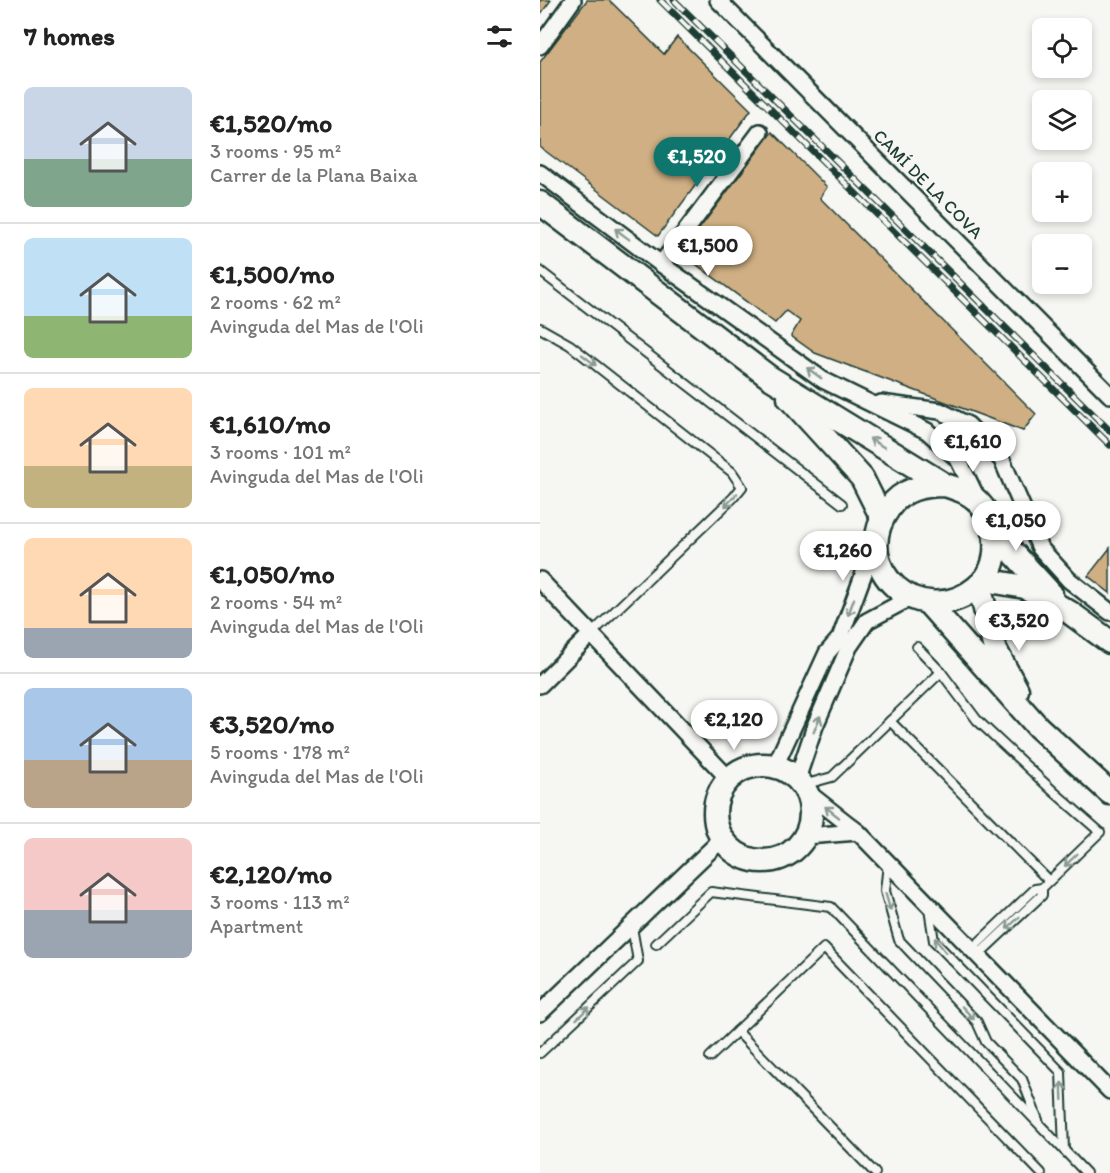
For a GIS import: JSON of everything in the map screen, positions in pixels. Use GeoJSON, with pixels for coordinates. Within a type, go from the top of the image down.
{"type":"FeatureCollection","features":[{"type":"Feature","properties":{"kind":"main road"},"geometry":{"type":"LineString","coordinates":[[540,203],[769,377],[945,485],[964,491],[980,503],[990,517],[995,533],[996,549],[992,566],[981,583],[964,596],[946,603],[919,601]]}},
{"type":"Feature","properties":{"kind":"main road"},"geometry":{"type":"LineString","coordinates":[[769,377],[862,478],[882,518]]}},
{"type":"Feature","properties":{"kind":"main road"},"geometry":{"type":"LineString","coordinates":[[945,485],[926,485],[908,491],[893,502],[882,518],[876,542],[878,559],[885,575],[896,588],[919,601],[1038,727],[1110,793]]}},
{"type":"Feature","properties":{"kind":"main road"},"geometry":{"type":"LineString","coordinates":[[995,533],[1069,612]]}},
{"type":"Feature","properties":{"kind":"main road"},"geometry":{"type":"LineString","coordinates":[[981,583],[1025,587],[1069,612],[1110,642]]}},
{"type":"Feature","properties":{"kind":"main road"},"geometry":{"type":"LineString","coordinates":[[981,583],[995,649],[1038,727]]}},
{"type":"Feature","properties":{"kind":"main road"},"geometry":{"type":"LineString","coordinates":[[759,765],[775,766],[787,771],[802,786],[812,807],[811,822],[806,836],[796,850],[782,859],[765,862],[748,860],[733,852],[722,839],[716,824],[715,808],[720,792],[729,779],[742,770],[759,765]]}},
{"type":"Feature","properties":{"kind":"street"},"geometry":{"type":"LineString","coordinates":[[540,46],[573,0]]}},
{"type":"Feature","properties":{"kind":"street","name":"CAMÍ DE LA COVA"},"geometry":{"type":"LineString","coordinates":[[718,0],[1110,395]]}},
{"type":"Feature","properties":{"kind":"street"},"geometry":{"type":"LineString","coordinates":[[661,264],[760,132]]}},
{"type":"Feature","properties":{"kind":"street"},"geometry":{"type":"LineString","coordinates":[[540,173],[661,264],[823,380],[927,431],[958,459],[980,503]]}},
{"type":"Feature","properties":{"kind":"street"},"geometry":{"type":"LineString","coordinates":[[866,400],[940,411],[968,425],[1002,460],[1040,548],[1069,580],[1110,612]]}},
{"type":"Feature","properties":{"kind":"street"},"geometry":{"type":"LineString","coordinates":[[775,766],[827,654],[840,638],[876,542]]}},
{"type":"Feature","properties":{"kind":"street"},"geometry":{"type":"LineString","coordinates":[[540,580],[729,779]]}},
{"type":"Feature","properties":{"kind":"street"},"geometry":{"type":"LineString","coordinates":[[919,601],[867,621],[849,647],[815,726],[802,786],[858,832],[1110,1091]]}},
{"type":"Feature","properties":{"kind":"street"},"geometry":{"type":"LineString","coordinates":[[540,685],[591,634]]}},
{"type":"Feature","properties":{"kind":"street"},"geometry":{"type":"LineString","coordinates":[[806,836],[858,832]]}},
{"type":"Feature","properties":{"kind":"street"},"geometry":{"type":"LineString","coordinates":[[540,1013],[722,839]]}},
{"type":"Feature","properties":{"kind":"lane"},"geometry":{"type":"LineString","coordinates":[[540,271],[842,504]]}},
{"type":"Feature","properties":{"kind":"lane"},"geometry":{"type":"LineString","coordinates":[[540,328],[570,345],[732,472],[742,487],[591,634]]}},
{"type":"Feature","properties":{"kind":"lane"},"geometry":{"type":"LineString","coordinates":[[916,647],[941,672],[977,720],[1100,832],[1042,888],[1042,895],[975,952]]}},
{"type":"Feature","properties":{"kind":"lane"},"geometry":{"type":"LineString","coordinates":[[802,786],[832,777],[941,672]]}},
{"type":"Feature","properties":{"kind":"lane"},"geometry":{"type":"LineString","coordinates":[[890,721],[1049,881]]}},
{"type":"Feature","properties":{"kind":"lane"},"geometry":{"type":"LineString","coordinates":[[888,862],[885,891],[899,940],[977,1022],[986,1042],[1022,1079],[1040,1125]]}},
{"type":"Feature","properties":{"kind":"lane"},"geometry":{"type":"LineString","coordinates":[[656,944],[711,892],[831,907],[1086,1173]]}},
{"type":"Feature","properties":{"kind":"lane"},"geometry":{"type":"LineString","coordinates":[[928,904],[934,941],[1061,1072],[1064,1150]]}},
{"type":"Feature","properties":{"kind":"lane"},"geometry":{"type":"LineString","coordinates":[[540,1053],[638,961],[632,925]]}},
{"type":"Feature","properties":{"kind":"lane"},"geometry":{"type":"LineString","coordinates":[[710,1057],[824,948],[1041,1173]]}},
{"type":"Feature","properties":{"kind":"lane"},"geometry":{"type":"LineString","coordinates":[[737,1031],[875,1173]]}},
{"type":"Feature","properties":{"kind":"building"},"geometry":{"type":"Polygon","coordinates":[[[540,0],[551,0],[540,15],[540,0]]]}},
{"type":"Feature","properties":{"kind":"building"},"geometry":{"type":"Polygon","coordinates":[[[587,0],[609,0],[664,54],[677,37],[751,110],[658,236],[540,147],[540,62],[587,0]]]}},
{"type":"Feature","properties":{"kind":"building"},"geometry":{"type":"Polygon","coordinates":[[[772,132],[827,187],[820,198],[1036,414],[1023,431],[815,353],[791,336],[800,321],[786,311],[775,323],[681,253],[772,132]]]}},
{"type":"Feature","properties":{"kind":"building"},"geometry":{"type":"Polygon","coordinates":[[[1110,548],[1110,593],[1088,576],[1110,548]]]}},
{"type":"Feature","properties":{"kind":"railway"},"geometry":{"type":"LineString","coordinates":[[660,0],[1110,445]]}},
{"type":"Feature","properties":{"kind":"railway"},"geometry":{"type":"LineString","coordinates":[[674,0],[1110,431]]}}]}
